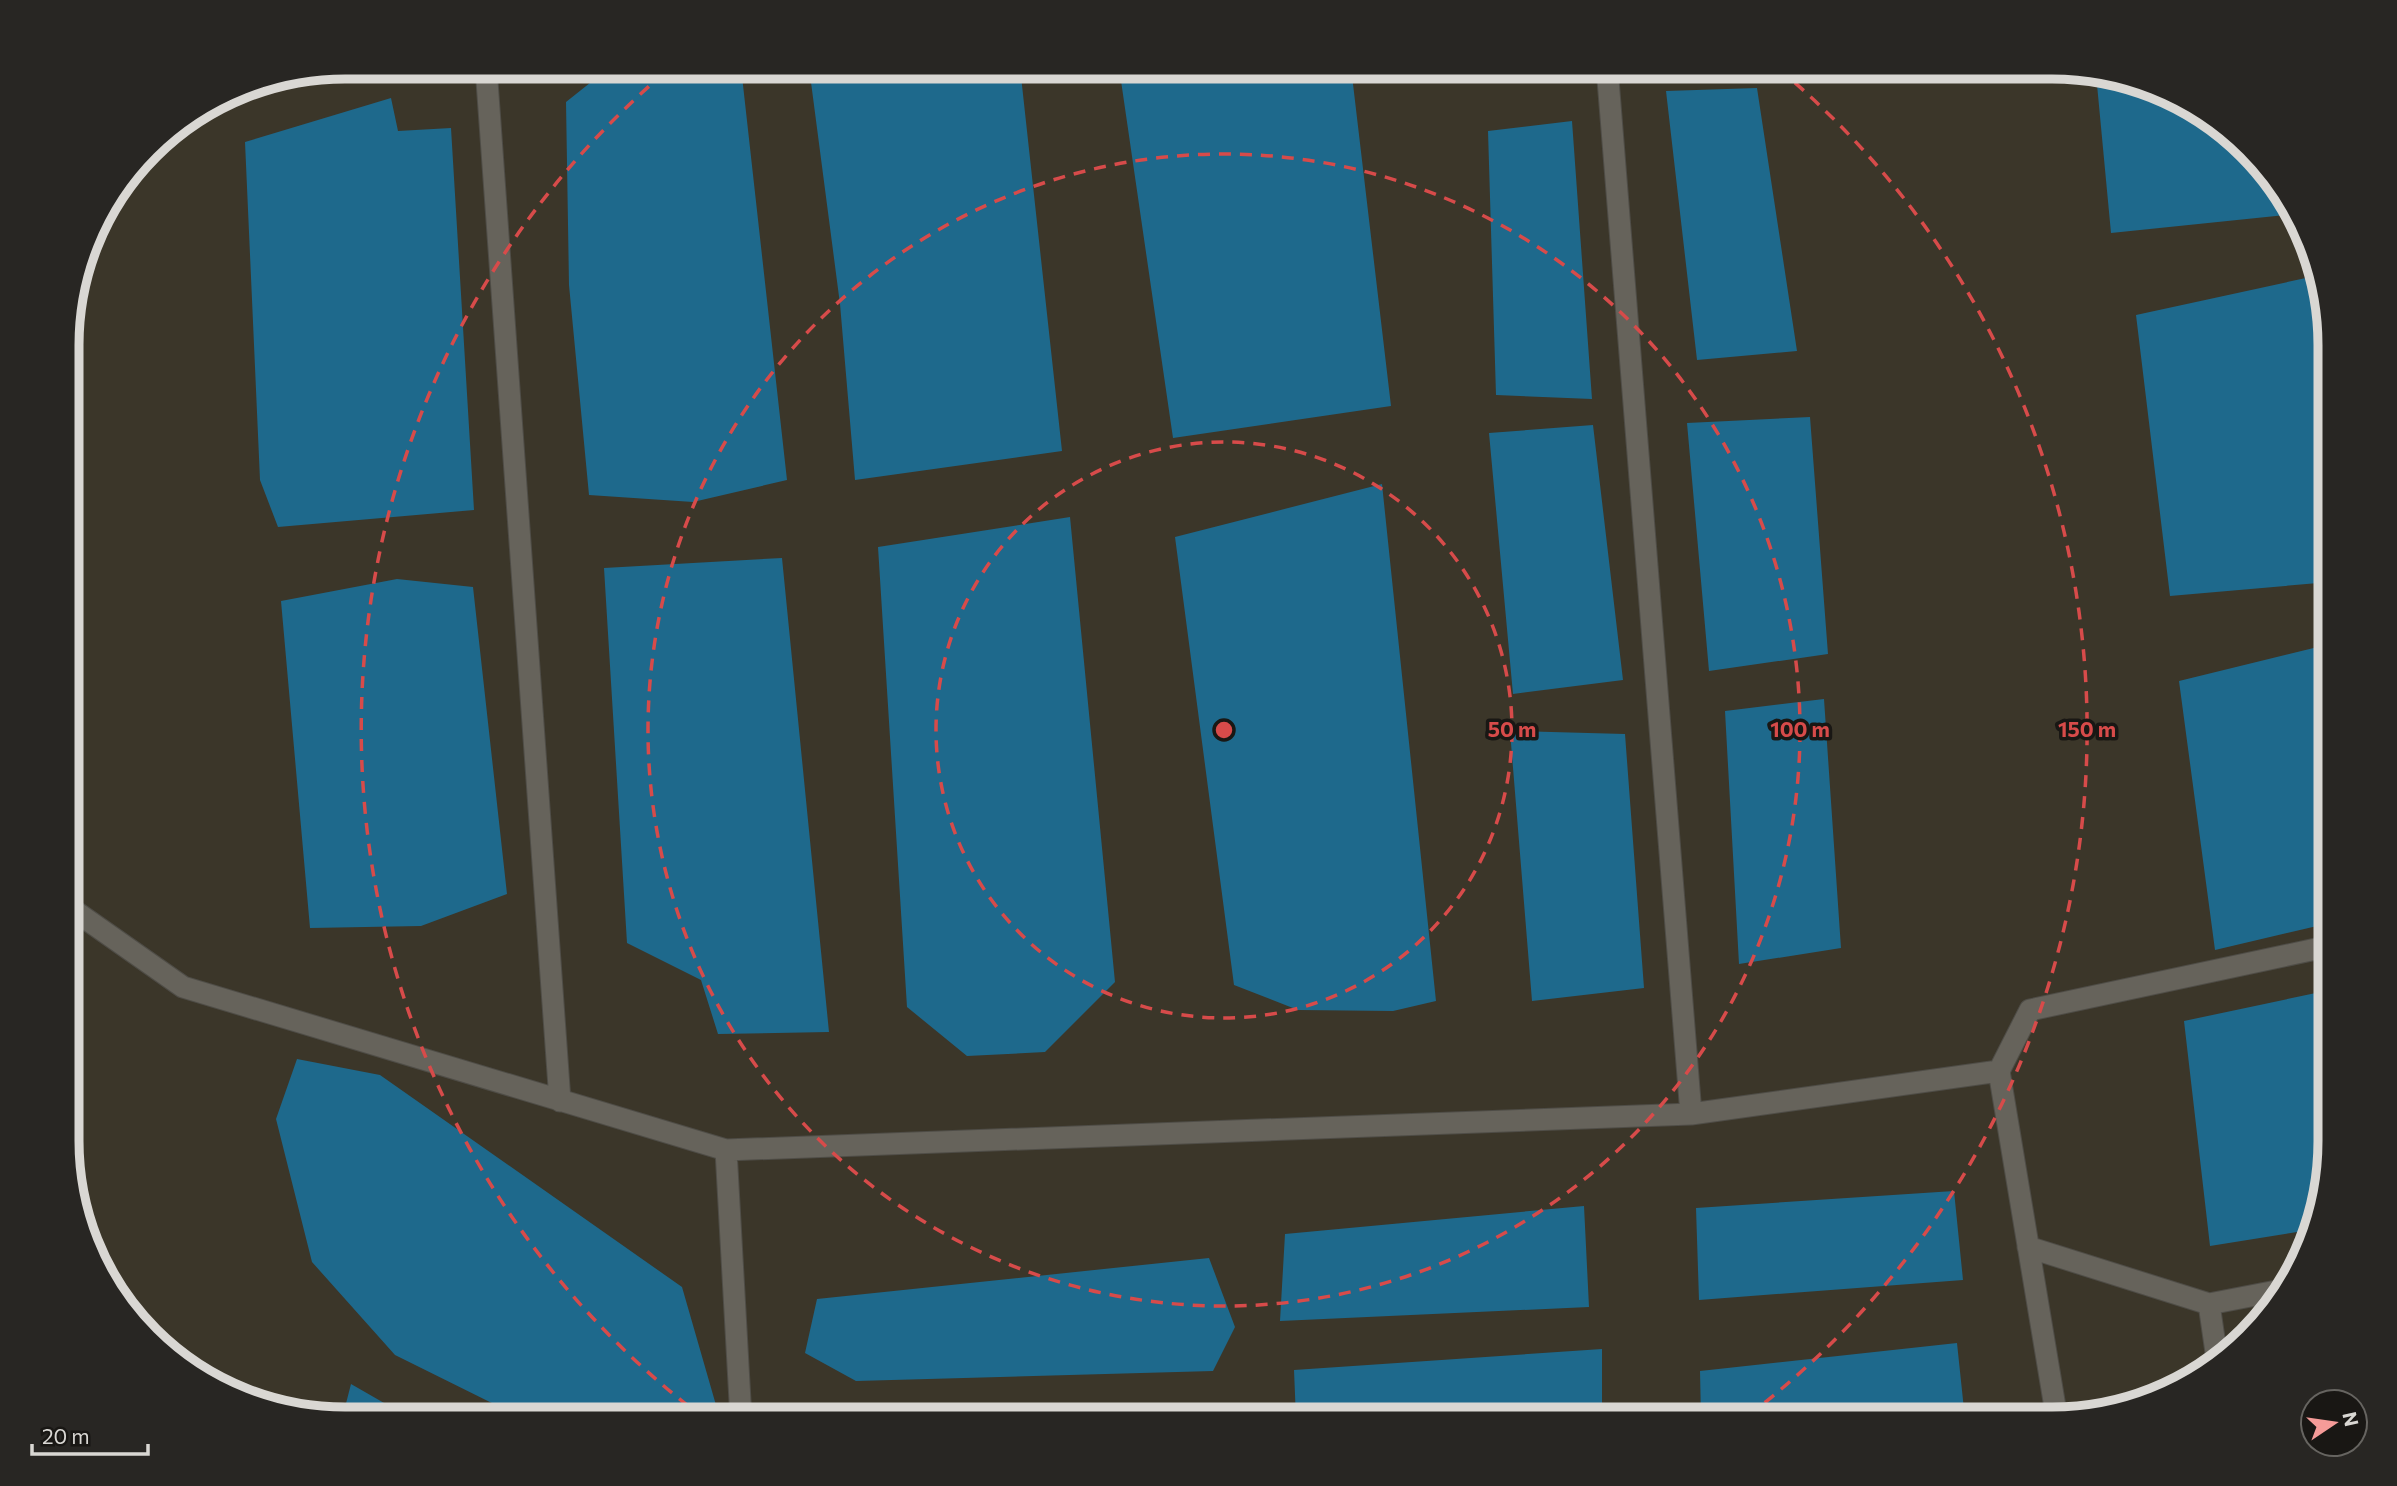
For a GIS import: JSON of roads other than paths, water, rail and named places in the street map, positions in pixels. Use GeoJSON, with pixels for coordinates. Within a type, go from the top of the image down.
{"type":"FeatureCollection","features":[{"type":"Feature","properties":{"kind":"lane"},"geometry":{"type":"LineString","coordinates":[[487,79],[560,1101]]}},
{"type":"Feature","properties":{"kind":"lane"},"geometry":{"type":"LineString","coordinates":[[1608,79],[1691,1114]]}},
{"type":"Feature","properties":{"kind":"lane"},"geometry":{"type":"LineString","coordinates":[[79,914],[183,986],[726,1150],[1691,1114],[1999,1070]]}},
{"type":"Feature","properties":{"kind":"lane"},"geometry":{"type":"LineString","coordinates":[[2055,1407],[1999,1070],[2030,1010],[2318,949]]}},
{"type":"Feature","properties":{"kind":"lane"},"geometry":{"type":"LineString","coordinates":[[726,1150],[740,1407]]}},
{"type":"Feature","properties":{"kind":"lane"},"geometry":{"type":"LineString","coordinates":[[2028,1247],[2209,1304],[2271,1292]]}},
{"type":"Feature","properties":{"kind":"lane"},"geometry":{"type":"LineString","coordinates":[[2209,1304],[2216,1351]]}},
{"type":"Feature","properties":{"kind":"water"},"geometry":{"type":"Polygon","coordinates":[[[595,79],[742,79],[787,480],[693,502],[589,495],[569,285],[566,102],[595,79]]]}},
{"type":"Feature","properties":{"kind":"water"},"geometry":{"type":"Polygon","coordinates":[[[811,79],[1021,79],[1062,451],[855,480],[840,304],[811,79]]]}},
{"type":"Feature","properties":{"kind":"water"},"geometry":{"type":"Polygon","coordinates":[[[1121,79],[1352,79],[1391,406],[1173,438],[1121,79]]]}},
{"type":"Feature","properties":{"kind":"water"},"geometry":{"type":"Polygon","coordinates":[[[2097,83],[2154,99],[2200,124],[2228,145],[2252,169],[2285,215],[2111,233],[2097,83]]]}},
{"type":"Feature","properties":{"kind":"water"},"geometry":{"type":"Polygon","coordinates":[[[1757,88],[1797,351],[1697,360],[1666,91],[1757,88]]]}},
{"type":"Feature","properties":{"kind":"water"},"geometry":{"type":"Polygon","coordinates":[[[391,98],[398,131],[451,128],[474,510],[278,527],[260,480],[245,142],[391,98]]]}},
{"type":"Feature","properties":{"kind":"water"},"geometry":{"type":"Polygon","coordinates":[[[1572,121],[1592,399],[1496,395],[1488,131],[1572,121]]]}},
{"type":"Feature","properties":{"kind":"water"},"geometry":{"type":"Polygon","coordinates":[[[2309,277],[2318,327],[2318,583],[2170,596],[2136,315],[2309,277]]]}},
{"type":"Feature","properties":{"kind":"water"},"geometry":{"type":"Polygon","coordinates":[[[1810,417],[1828,654],[1709,671],[1687,423],[1810,417]]]}},
{"type":"Feature","properties":{"kind":"water"},"geometry":{"type":"Polygon","coordinates":[[[1593,425],[1623,680],[1513,694],[1489,433],[1593,425]]]}},
{"type":"Feature","properties":{"kind":"water"},"geometry":{"type":"Polygon","coordinates":[[[1382,484],[1436,1001],[1393,1011],[1298,1010],[1234,985],[1175,537],[1382,484]]]}},
{"type":"Feature","properties":{"kind":"water"},"geometry":{"type":"Polygon","coordinates":[[[1070,517],[1115,982],[1045,1052],[967,1056],[907,1007],[878,547],[1070,517]]]}},
{"type":"Feature","properties":{"kind":"water"},"geometry":{"type":"Polygon","coordinates":[[[782,558],[829,1032],[718,1034],[701,980],[627,943],[604,568],[782,558]]]}},
{"type":"Feature","properties":{"kind":"water"},"geometry":{"type":"Polygon","coordinates":[[[397,579],[473,587],[507,894],[421,926],[310,928],[281,601],[397,579]]]}},
{"type":"Feature","properties":{"kind":"water"},"geometry":{"type":"Polygon","coordinates":[[[2318,647],[2318,926],[2215,950],[2179,681],[2318,647]]]}},
{"type":"Feature","properties":{"kind":"water"},"geometry":{"type":"Polygon","coordinates":[[[1824,699],[1841,948],[1739,964],[1725,711],[1824,699]]]}},
{"type":"Feature","properties":{"kind":"water"},"geometry":{"type":"Polygon","coordinates":[[[1510,731],[1625,734],[1644,988],[1532,1001],[1510,731]]]}},
{"type":"Feature","properties":{"kind":"water"},"geometry":{"type":"Polygon","coordinates":[[[2318,993],[2318,1159],[2313,1193],[2302,1231],[2210,1246],[2184,1021],[2318,993]]]}},
{"type":"Feature","properties":{"kind":"water"},"geometry":{"type":"Polygon","coordinates":[[[297,1059],[380,1075],[682,1287],[717,1407],[500,1407],[395,1355],[312,1262],[276,1119],[297,1059]]]}},
{"type":"Feature","properties":{"kind":"water"},"geometry":{"type":"Polygon","coordinates":[[[1954,1191],[1963,1280],[1699,1300],[1696,1208],[1954,1191]]]}},
{"type":"Feature","properties":{"kind":"water"},"geometry":{"type":"Polygon","coordinates":[[[1584,1206],[1589,1307],[1280,1321],[1285,1234],[1584,1206]]]}},
{"type":"Feature","properties":{"kind":"water"},"geometry":{"type":"Polygon","coordinates":[[[1209,1258],[1235,1327],[1213,1371],[856,1381],[805,1353],[817,1299],[1209,1258]]]}},
{"type":"Feature","properties":{"kind":"water"},"geometry":{"type":"Polygon","coordinates":[[[1957,1343],[1964,1407],[1701,1407],[1700,1371],[1957,1343]]]}},
{"type":"Feature","properties":{"kind":"water"},"geometry":{"type":"Polygon","coordinates":[[[1602,1349],[1602,1407],[1296,1407],[1294,1370],[1602,1349]]]}},
{"type":"Feature","properties":{"kind":"water"},"geometry":{"type":"Polygon","coordinates":[[[351,1384],[391,1407],[345,1407],[351,1384]]]}}]}
